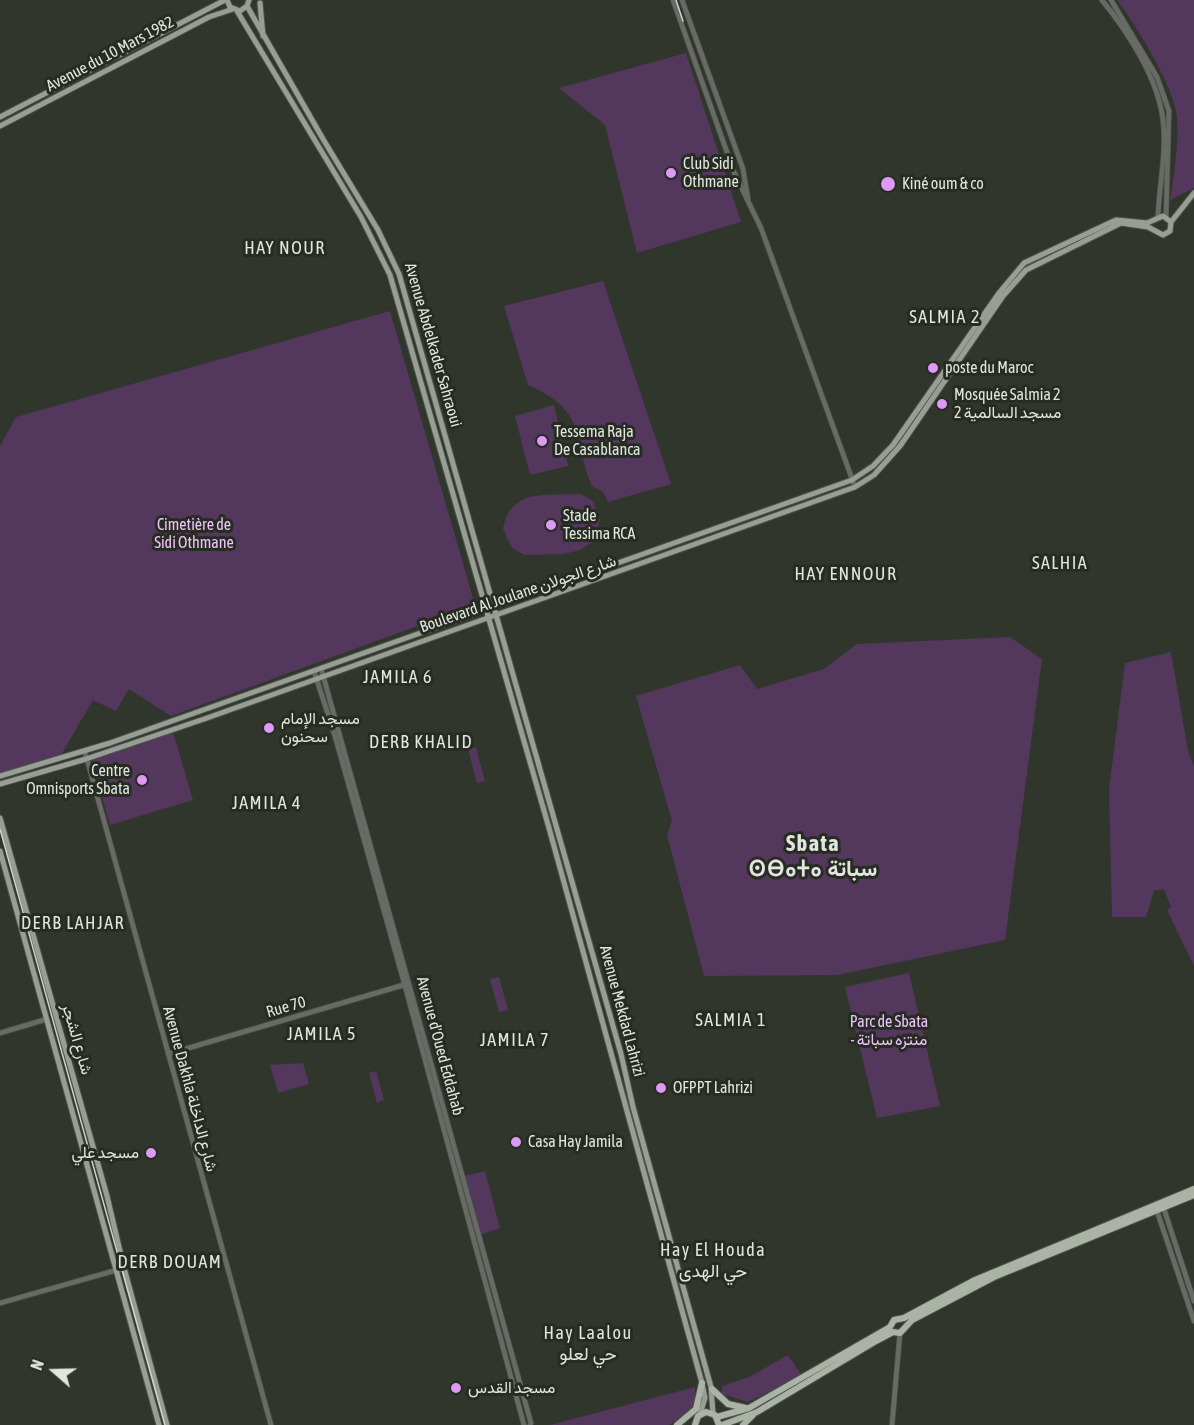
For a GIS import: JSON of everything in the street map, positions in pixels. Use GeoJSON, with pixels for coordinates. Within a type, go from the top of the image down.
{"type":"FeatureCollection","features":[{"type":"Feature","properties":{"kind":"highway"},"geometry":{"type":"LineString","coordinates":[[897,1331],[894,1320],[900,1320],[975,1280],[1194,1189]]}},
{"type":"Feature","properties":{"kind":"highway"},"geometry":{"type":"LineString","coordinates":[[715,1415],[721,1425],[757,1412],[897,1331],[912,1320],[994,1277],[1194,1195]]}},
{"type":"Feature","properties":{"kind":"highway"},"geometry":{"type":"LineString","coordinates":[[687,1425],[695,1423],[700,1414],[715,1415],[749,1408],[897,1331],[900,1320]]}},
{"type":"Feature","properties":{"kind":"highway"},"geometry":{"type":"LineString","coordinates":[[677,1425],[696,1409],[702,1383]]}},
{"type":"Feature","properties":{"kind":"highway"},"geometry":{"type":"LineString","coordinates":[[712,1389],[728,1404],[749,1408]]}},
{"type":"Feature","properties":{"kind":"highway"},"geometry":{"type":"LineString","coordinates":[[743,1425],[757,1412]]}},
{"type":"Feature","properties":{"kind":"main road","name":"Avenue Abdelkader Sahraoui"},"geometry":{"type":"LineString","coordinates":[[226,0],[235,10],[369,231],[390,275],[490,619]]}},
{"type":"Feature","properties":{"kind":"main road","name":"Avenue du 10 Mars 1982"},"geometry":{"type":"LineString","coordinates":[[0,117],[226,0]]}},
{"type":"Feature","properties":{"kind":"main road","name":"Avenue Abdelkader Sahraoui"},"geometry":{"type":"LineString","coordinates":[[248,3],[263,36],[378,230],[394,262],[497,616]]}},
{"type":"Feature","properties":{"kind":"main road","name":"Avenue du 10 Mars 1982"},"geometry":{"type":"LineString","coordinates":[[0,126],[208,17],[235,10],[248,3]]}},
{"type":"Feature","properties":{"kind":"main road"},"geometry":{"type":"LineString","coordinates":[[260,3],[263,36]]}},
{"type":"Feature","properties":{"kind":"main road"},"geometry":{"type":"LineString","coordinates":[[1117,223],[1132,223],[1159,235],[1168,233],[1171,222],[1194,193]]}},
{"type":"Feature","properties":{"kind":"main road"},"geometry":{"type":"LineString","coordinates":[[1117,223],[1166,217],[1171,222]]}},
{"type":"Feature","properties":{"kind":"main road"},"geometry":{"type":"LineString","coordinates":[[1154,231],[1156,220]]}},
{"type":"Feature","properties":{"kind":"main road","name":"Boulevard Al Joulane شارع الجولان"},"geometry":{"type":"LineString","coordinates":[[0,776],[110,743],[852,480],[873,466],[893,445],[999,293],[1024,263],[1083,234],[1117,223]]}},
{"type":"Feature","properties":{"kind":"main road","name":"Boulevard Al Joulane شارع الجولان"},"geometry":{"type":"LineString","coordinates":[[0,784],[112,751],[490,619],[855,487],[874,475],[900,446],[1012,283],[1026,270],[1117,223]]}},
{"type":"Feature","properties":{"kind":"main road"},"geometry":{"type":"LineString","coordinates":[[419,375],[428,373]]}},
{"type":"Feature","properties":{"kind":"main road"},"geometry":{"type":"LineString","coordinates":[[428,410],[437,408]]}},
{"type":"Feature","properties":{"kind":"main road","name":"Avenue Mekdad Lahrizi"},"geometry":{"type":"LineString","coordinates":[[497,616],[712,1389],[715,1415]]}},
{"type":"Feature","properties":{"kind":"main road","name":"Avenue Mekdad Lahrizi"},"geometry":{"type":"LineString","coordinates":[[490,619],[702,1383],[705,1398],[700,1414]]}},
{"type":"Feature","properties":{"kind":"main road"},"geometry":{"type":"LineString","coordinates":[[110,743],[112,751]]}},
{"type":"Feature","properties":{"kind":"main road","name":"شارع الشجر"},"geometry":{"type":"LineString","coordinates":[[0,818],[107,1196],[120,1270]]}},
{"type":"Feature","properties":{"kind":"main road","name":"شارع الشجر"},"geometry":{"type":"LineString","coordinates":[[0,851],[120,1270]]}},
{"type":"Feature","properties":{"kind":"main road"},"geometry":{"type":"LineString","coordinates":[[120,1270],[159,1425]]}},
{"type":"Feature","properties":{"kind":"main road"},"geometry":{"type":"LineString","coordinates":[[120,1270],[167,1425]]}},
{"type":"Feature","properties":{"kind":"street"},"geometry":{"type":"LineString","coordinates":[[673,0],[734,172],[748,199],[855,487]]}},
{"type":"Feature","properties":{"kind":"street"},"geometry":{"type":"LineString","coordinates":[[682,0],[743,169],[748,199]]}},
{"type":"Feature","properties":{"kind":"street"},"geometry":{"type":"LineString","coordinates":[[1102,0],[1138,55],[1161,109],[1163,128],[1156,220]]}},
{"type":"Feature","properties":{"kind":"street"},"geometry":{"type":"LineString","coordinates":[[1111,0],[1157,77],[1169,111],[1166,217]]}},
{"type":"Feature","properties":{"kind":"street"},"geometry":{"type":"LineString","coordinates":[[700,77],[708,75]]}},
{"type":"Feature","properties":{"kind":"street","name":"Avenue d'Oued Eddahab"},"geometry":{"type":"LineString","coordinates":[[321,668],[530,1424]]}},
{"type":"Feature","properties":{"kind":"street","name":"Avenue d'Oued Eddahab"},"geometry":{"type":"LineString","coordinates":[[314,671],[408,984],[524,1425]]}},
{"type":"Feature","properties":{"kind":"street","name":"Avenue Dakhla شارع الداخلة"},"geometry":{"type":"LineString","coordinates":[[84,752],[271,1425]]}},
{"type":"Feature","properties":{"kind":"street","name":"Rue 70"},"geometry":{"type":"LineString","coordinates":[[168,1054],[408,984]]}},
{"type":"Feature","properties":{"kind":"street"},"geometry":{"type":"LineString","coordinates":[[0,1033],[47,1019]]}},
{"type":"Feature","properties":{"kind":"street"},"geometry":{"type":"LineString","coordinates":[[1160,1210],[1194,1301]]}},
{"type":"Feature","properties":{"kind":"street"},"geometry":{"type":"LineString","coordinates":[[1160,1210],[1194,1321]]}},
{"type":"Feature","properties":{"kind":"street"},"geometry":{"type":"LineString","coordinates":[[0,1303],[120,1270]]}},
{"type":"Feature","properties":{"kind":"street"},"geometry":{"type":"LineString","coordinates":[[892,1425],[897,1331]]}},
{"type":"Feature","properties":{"kind":"green space"},"geometry":{"type":"Polygon","coordinates":[[[1117,0],[1194,0],[1194,188],[1170,200],[1177,139],[1175,107],[1150,51],[1117,0]]]}},
{"type":"Feature","properties":{"kind":"green space","name":"Club Sidi Othmane"},"geometry":{"type":"Polygon","coordinates":[[[686,53],[741,222],[637,253],[605,125],[559,88],[686,53]]]}},
{"type":"Feature","properties":{"kind":"green space"},"geometry":{"type":"Polygon","coordinates":[[[603,281],[671,484],[608,502],[603,492],[592,486],[575,426],[569,415],[547,395],[528,385],[504,306],[603,281]]]}},
{"type":"Feature","properties":{"kind":"green space","name":"Cimetière de Sidi Othmane"},"geometry":{"type":"Polygon","coordinates":[[[390,311],[475,605],[171,716],[129,689],[116,711],[93,700],[61,755],[0,774],[0,446],[16,417],[390,311]]]}},
{"type":"Feature","properties":{"kind":"green space","name":"Tessema Raja De Casablanca"},"geometry":{"type":"Polygon","coordinates":[[[554,405],[568,466],[530,475],[515,416],[554,405]]]}},
{"type":"Feature","properties":{"kind":"green space","name":"Stade Tessima RCA"},"geometry":{"type":"Polygon","coordinates":[[[581,494],[593,501],[600,520],[594,541],[580,550],[564,554],[525,555],[512,548],[503,529],[507,516],[514,506],[522,500],[543,495],[581,494]]]}},
{"type":"Feature","properties":{"kind":"green space"},"geometry":{"type":"Polygon","coordinates":[[[1010,637],[1042,659],[1005,940],[837,975],[704,976],[667,835],[672,821],[636,696],[740,665],[757,689],[824,669],[857,644],[1010,637]]]}},
{"type":"Feature","properties":{"kind":"green space"},"geometry":{"type":"Polygon","coordinates":[[[1171,652],[1188,751],[1194,766],[1194,966],[1167,910],[1171,907],[1164,889],[1154,891],[1146,917],[1112,917],[1109,790],[1125,663],[1171,652]]]}},
{"type":"Feature","properties":{"kind":"green space","name":"Centre Omnisports Sbata"},"geometry":{"type":"Polygon","coordinates":[[[173,732],[193,800],[110,825],[92,760],[173,732]]]}},
{"type":"Feature","properties":{"kind":"green space"},"geometry":{"type":"Polygon","coordinates":[[[476,747],[485,781],[477,783],[468,749],[476,747]]]}},
{"type":"Feature","properties":{"kind":"green space","name":"Parc de Sbata - منتزه سباتة"},"geometry":{"type":"Polygon","coordinates":[[[909,973],[940,1106],[877,1118],[845,987],[909,973]]]}},
{"type":"Feature","properties":{"kind":"green space"},"geometry":{"type":"Polygon","coordinates":[[[499,977],[508,1010],[499,1012],[490,979],[499,977]]]}},
{"type":"Feature","properties":{"kind":"green space"},"geometry":{"type":"Polygon","coordinates":[[[303,1063],[309,1084],[278,1093],[270,1065],[303,1063]]]}},
{"type":"Feature","properties":{"kind":"green space"},"geometry":{"type":"Polygon","coordinates":[[[376,1071],[384,1100],[377,1103],[369,1073],[376,1071]]]}},
{"type":"Feature","properties":{"kind":"green space"},"geometry":{"type":"Polygon","coordinates":[[[485,1171],[500,1228],[480,1235],[464,1176],[485,1171]]]}},
{"type":"Feature","properties":{"kind":"green space"},"geometry":{"type":"Polygon","coordinates":[[[788,1355],[802,1376],[748,1402],[722,1394],[722,1386],[749,1377],[788,1355]]]}},
{"type":"Feature","properties":{"kind":"green space"},"geometry":{"type":"Polygon","coordinates":[[[695,1387],[695,1404],[688,1414],[669,1425],[550,1425],[695,1387]]]}},
{"type":"Feature","properties":{"kind":"tram line"},"geometry":{"type":"LineString","coordinates":[[676,0],[683,21]]}},
{"type":"Feature","properties":{"kind":"tram line"},"geometry":{"type":"LineString","coordinates":[[0,829],[165,1425]]}},
{"type":"Feature","properties":{"kind":"place","name":"Club Sidi Othmane"},"geometry":{"type":"Point","coordinates":[671,173]}},
{"type":"Feature","properties":{"kind":"place","name":"Kiné oum & co"},"geometry":{"type":"Point","coordinates":[888,184]}},
{"type":"Feature","properties":{"kind":"place","name":"poste du Maroc"},"geometry":{"type":"Point","coordinates":[933,368]}},
{"type":"Feature","properties":{"kind":"place","name":"Mosquée Salmia 2 مسجد السالمية 2"},"geometry":{"type":"Point","coordinates":[942,404]}},
{"type":"Feature","properties":{"kind":"place","name":"Tessema Raja De Casablanca"},"geometry":{"type":"Point","coordinates":[542,441]}},
{"type":"Feature","properties":{"kind":"place","name":"Stade Tessima RCA"},"geometry":{"type":"Point","coordinates":[551,525]}},
{"type":"Feature","properties":{"kind":"place","name":"مسجد الإمام سحنون"},"geometry":{"type":"Point","coordinates":[269,728]}},
{"type":"Feature","properties":{"kind":"place","name":"Centre Omnisports Sbata"},"geometry":{"type":"Point","coordinates":[142,780]}},
{"type":"Feature","properties":{"kind":"place","name":"OFPPT Lahrizi"},"geometry":{"type":"Point","coordinates":[661,1088]}},
{"type":"Feature","properties":{"kind":"place","name":"Casa Hay Jamila"},"geometry":{"type":"Point","coordinates":[516,1142]}},
{"type":"Feature","properties":{"kind":"place","name":"مسجد علي"},"geometry":{"type":"Point","coordinates":[151,1153]}},
{"type":"Feature","properties":{"kind":"place","name":"مسجد القدس"},"geometry":{"type":"Point","coordinates":[456,1388]}},
{"type":"Feature","properties":{"kind":"district","name":"HAY NOUR"},"geometry":{"type":"Point","coordinates":[285,248]}},
{"type":"Feature","properties":{"kind":"district","name":"SALMIA 2"},"geometry":{"type":"Point","coordinates":[945,317]}},
{"type":"Feature","properties":{"kind":"district","name":"SALHIA"},"geometry":{"type":"Point","coordinates":[1060,563]}},
{"type":"Feature","properties":{"kind":"district","name":"HAY ENNOUR"},"geometry":{"type":"Point","coordinates":[846,574]}},
{"type":"Feature","properties":{"kind":"district","name":"JAMILA 6"},"geometry":{"type":"Point","coordinates":[398,677]}},
{"type":"Feature","properties":{"kind":"district","name":"DERB KHALID"},"geometry":{"type":"Point","coordinates":[421,742]}},
{"type":"Feature","properties":{"kind":"district","name":"JAMILA 4"},"geometry":{"type":"Point","coordinates":[267,803]}},
{"type":"Feature","properties":{"kind":"district","name":"Sbata ⵙⴱⴰⵜⴰ سباتة"},"geometry":{"type":"Point","coordinates":[813,856]}},
{"type":"Feature","properties":{"kind":"district","name":"DERB LAHJAR"},"geometry":{"type":"Point","coordinates":[73,923]}},
{"type":"Feature","properties":{"kind":"district","name":"SALMIA 1"},"geometry":{"type":"Point","coordinates":[731,1020]}},
{"type":"Feature","properties":{"kind":"district","name":"JAMILA 5"},"geometry":{"type":"Point","coordinates":[322,1034]}},
{"type":"Feature","properties":{"kind":"district","name":"JAMILA 7"},"geometry":{"type":"Point","coordinates":[515,1040]}},
{"type":"Feature","properties":{"kind":"district","name":"Hay El Houda حي الهدى"},"geometry":{"type":"Point","coordinates":[713,1260]}},
{"type":"Feature","properties":{"kind":"district","name":"DERB DOUAM"},"geometry":{"type":"Point","coordinates":[170,1262]}},
{"type":"Feature","properties":{"kind":"district","name":"Hay Laalou حي لعلو"},"geometry":{"type":"Point","coordinates":[588,1343]}}]}
